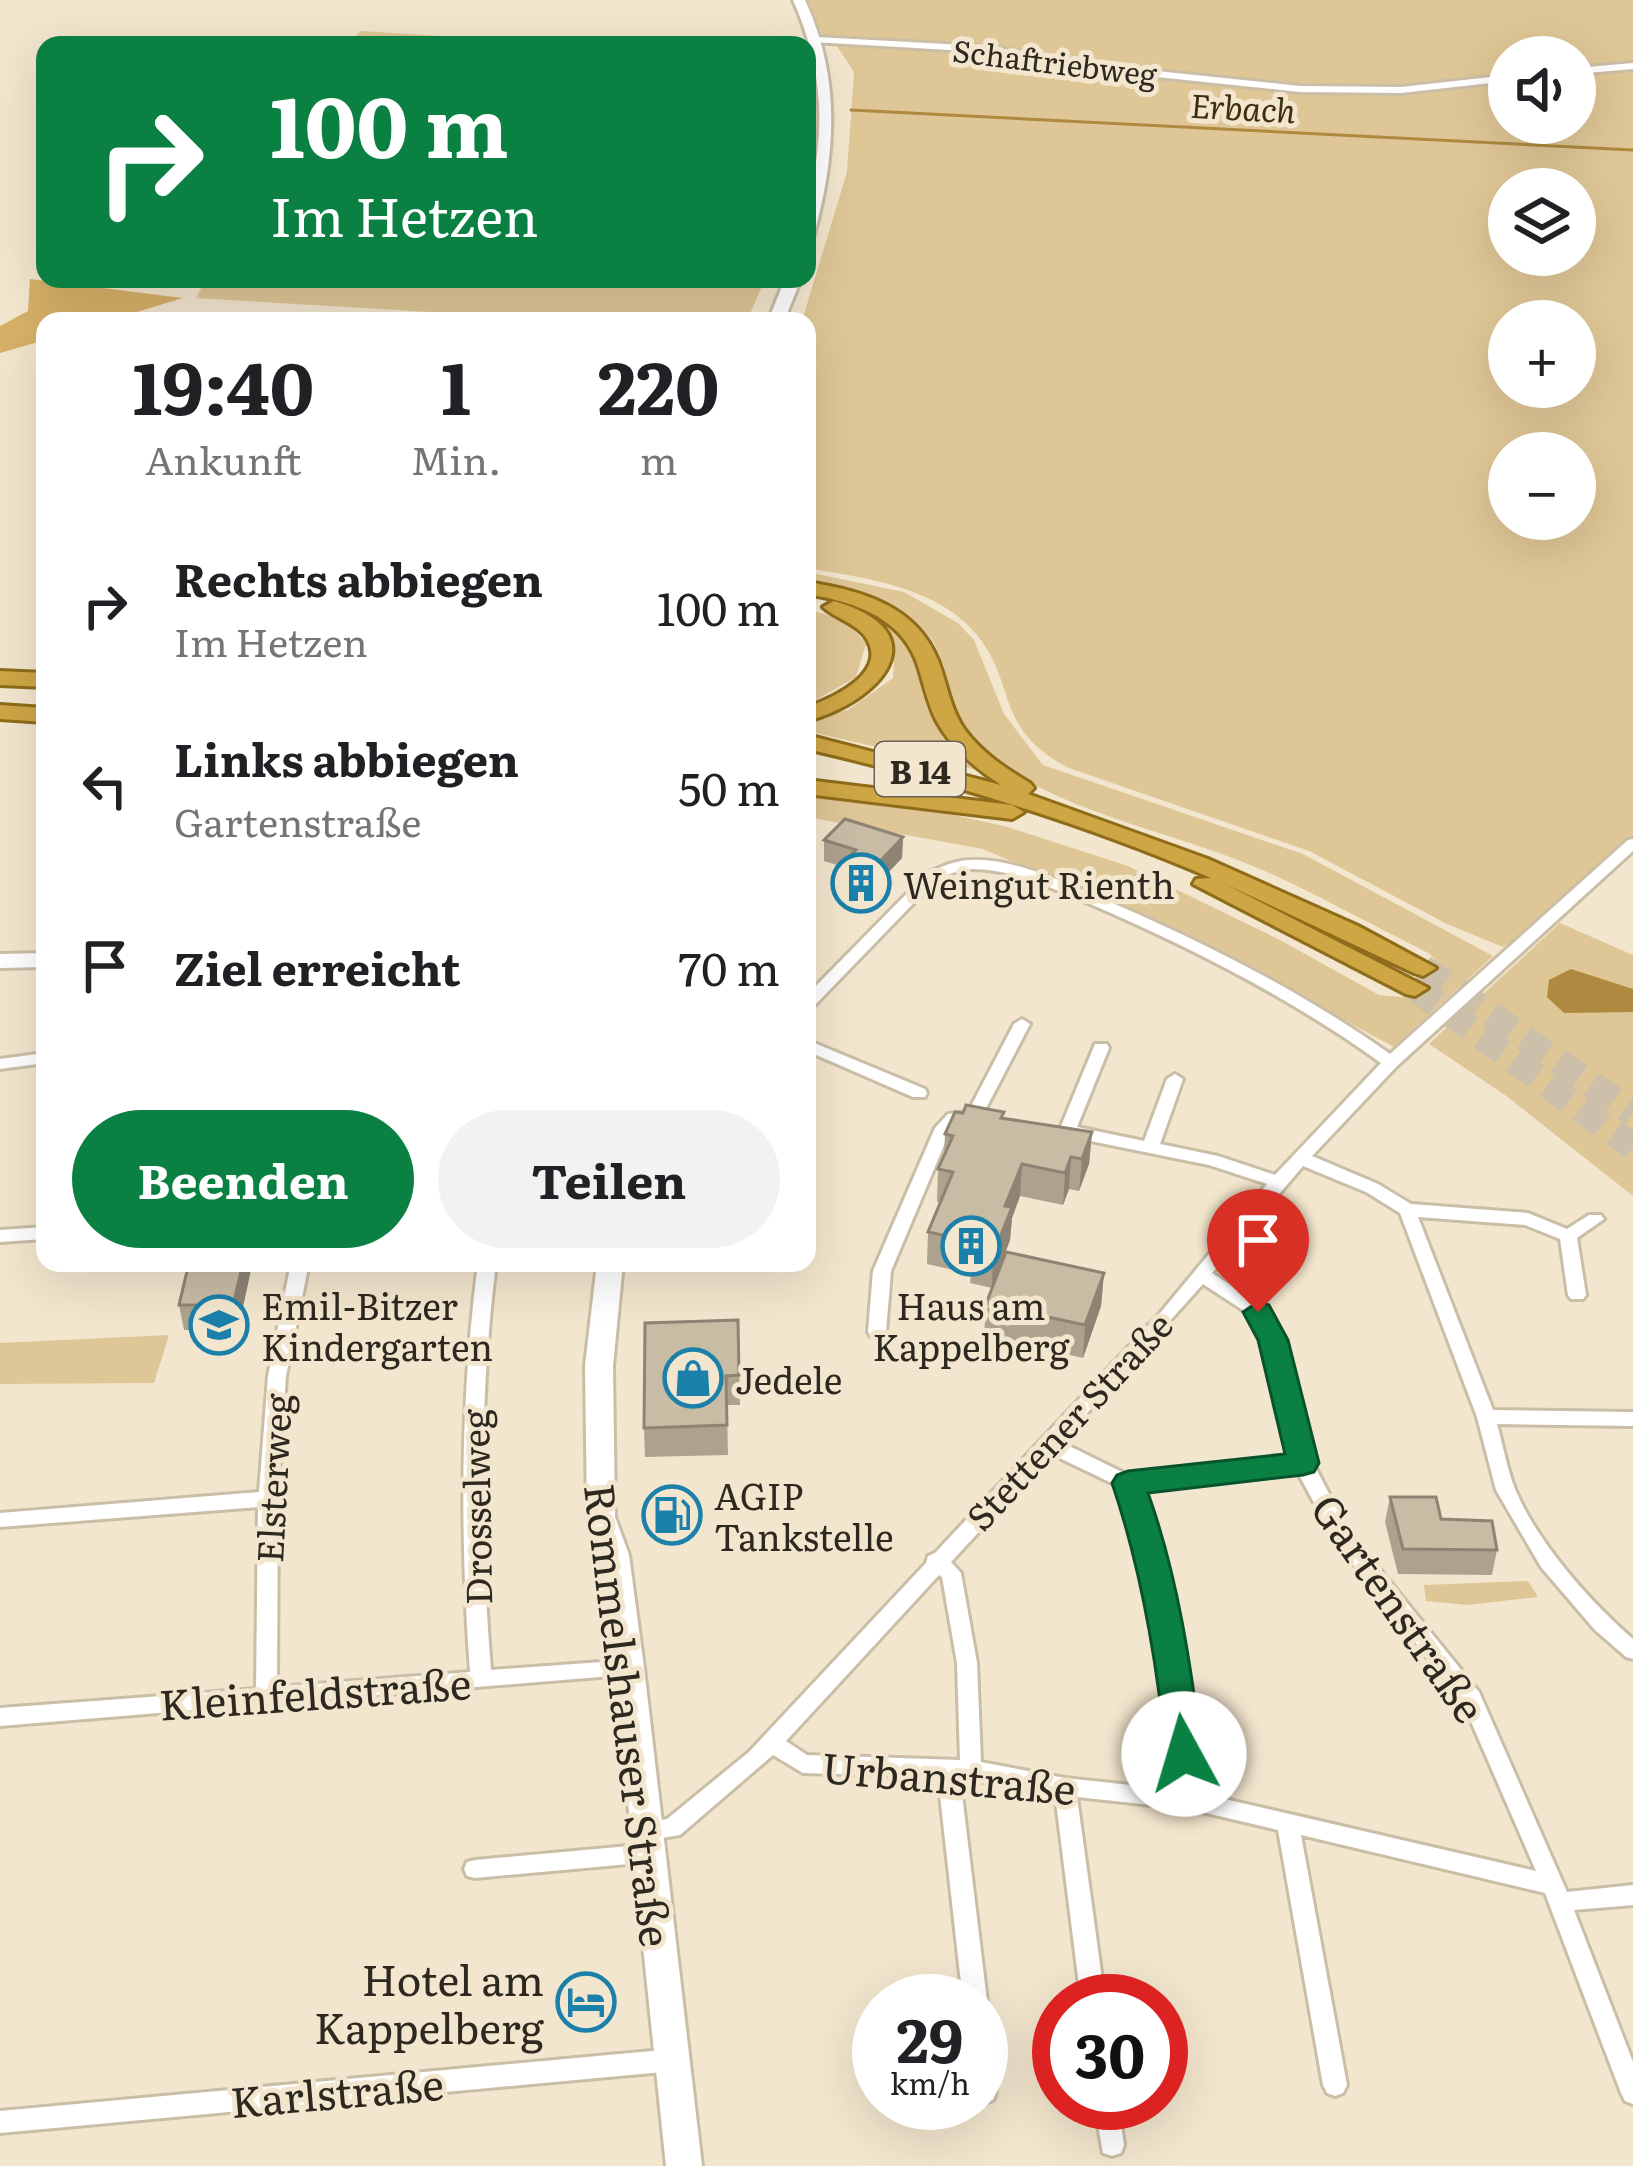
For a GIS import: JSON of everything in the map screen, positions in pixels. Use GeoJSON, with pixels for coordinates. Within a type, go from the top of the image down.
{"type":"FeatureCollection","features":[{"type":"Feature","properties":{"kind":"highway"},"geometry":{"type":"LineString","coordinates":[[816,590],[856,599],[911,630],[949,723],[967,748],[1023,788],[1022,807]]}},
{"type":"Feature","properties":{"kind":"highway","name":"B 14"},"geometry":{"type":"LineString","coordinates":[[816,604],[865,623],[878,636],[884,652],[882,668],[861,692],[816,711]]}},
{"type":"Feature","properties":{"kind":"highway"},"geometry":{"type":"LineString","coordinates":[[0,679],[36,680]]}},
{"type":"Feature","properties":{"kind":"highway"},"geometry":{"type":"LineString","coordinates":[[0,692],[36,693]]}},
{"type":"Feature","properties":{"kind":"highway"},"geometry":{"type":"LineString","coordinates":[[0,712],[36,715]]}},
{"type":"Feature","properties":{"kind":"highway","name":"B 14"},"geometry":{"type":"LineString","coordinates":[[816,745],[1244,881],[1419,978]]}},
{"type":"Feature","properties":{"kind":"highway","name":"B 14"},"geometry":{"type":"LineString","coordinates":[[816,760],[1022,807]]}},
{"type":"Feature","properties":{"kind":"highway","name":"B 14"},"geometry":{"type":"LineString","coordinates":[[816,788],[973,810],[1022,807]]}},
{"type":"Feature","properties":{"kind":"main road"},"geometry":{"type":"LineString","coordinates":[[799,0],[814,36]]}},
{"type":"Feature","properties":{"kind":"main road"},"geometry":{"type":"LineString","coordinates":[[816,40],[827,133],[816,189]]}},
{"type":"Feature","properties":{"kind":"main road"},"geometry":{"type":"LineString","coordinates":[[0,961],[36,960]]}},
{"type":"Feature","properties":{"kind":"main road","name":"Rommelshauser Straße"},"geometry":{"type":"LineString","coordinates":[[609,1272],[599,1366],[601,1517],[614,1555],[629,1668],[684,2166]]}},
{"type":"Feature","properties":{"kind":"street","name":"Schaftriebweg"},"geometry":{"type":"LineString","coordinates":[[816,40],[984,49],[1128,71],[1300,88],[1401,90],[1488,81]]}},
{"type":"Feature","properties":{"kind":"street"},"geometry":{"type":"LineString","coordinates":[[1596,69],[1633,66]]}},
{"type":"Feature","properties":{"kind":"street","name":"Stettener Straße"},"geometry":{"type":"LineString","coordinates":[[650,1842],[772,1742],[1203,1276],[1278,1182],[1391,1062],[1633,843]]}},
{"type":"Feature","properties":{"kind":"street"},"geometry":{"type":"LineString","coordinates":[[816,995],[932,876],[953,866],[980,864],[1076,894],[1183,944],[1358,1036],[1391,1062]]}},
{"type":"Feature","properties":{"kind":"street"},"geometry":{"type":"LineString","coordinates":[[974,1116],[1022,1024]]}},
{"type":"Feature","properties":{"kind":"street"},"geometry":{"type":"LineString","coordinates":[[1067,1130],[1101,1048]]}},
{"type":"Feature","properties":{"kind":"street"},"geometry":{"type":"LineString","coordinates":[[816,1049],[919,1093]]}},
{"type":"Feature","properties":{"kind":"street"},"geometry":{"type":"LineString","coordinates":[[0,1064],[36,1059]]}},
{"type":"Feature","properties":{"kind":"street"},"geometry":{"type":"LineString","coordinates":[[1150,1147],[1175,1079]]}},
{"type":"Feature","properties":{"kind":"street"},"geometry":{"type":"LineString","coordinates":[[877,1332],[882,1271],[943,1127],[954,1118],[997,1120]]}},
{"type":"Feature","properties":{"kind":"street"},"geometry":{"type":"LineString","coordinates":[[1043,1127],[1212,1160],[1278,1182]]}},
{"type":"Feature","properties":{"kind":"street"},"geometry":{"type":"LineString","coordinates":[[1300,1159],[1372,1188],[1407,1210],[1528,1219],[1568,1236]]}},
{"type":"Feature","properties":{"kind":"street"},"geometry":{"type":"LineString","coordinates":[[1407,1210],[1486,1417],[1507,1490],[1549,1562],[1602,1624],[1633,1651]]}},
{"type":"Feature","properties":{"kind":"street"},"geometry":{"type":"LineString","coordinates":[[1568,1236],[1595,1220]]}},
{"type":"Feature","properties":{"kind":"street"},"geometry":{"type":"LineString","coordinates":[[0,1236],[36,1234]]}},
{"type":"Feature","properties":{"kind":"street"},"geometry":{"type":"LineString","coordinates":[[1568,1236],[1576,1295]]}},
{"type":"Feature","properties":{"kind":"street","name":"Elsterweg"},"geometry":{"type":"LineString","coordinates":[[266,1696],[268,1499],[277,1376],[298,1272]]}},
{"type":"Feature","properties":{"kind":"street","name":"Drosselweg"},"geometry":{"type":"LineString","coordinates":[[481,1680],[469,1491],[475,1365],[486,1272]]}},
{"type":"Feature","properties":{"kind":"street","name":"Gartenstraße"},"geometry":{"type":"LineString","coordinates":[[1203,1276],[1258,1312],[1273,1340],[1303,1463],[1341,1535],[1472,1698],[1556,1893],[1633,2093]]}},
{"type":"Feature","properties":{"kind":"street"},"geometry":{"type":"LineString","coordinates":[[1486,1417],[1633,1419]]}},
{"type":"Feature","properties":{"kind":"street"},"geometry":{"type":"LineString","coordinates":[[1048,1444],[1128,1483],[1303,1463]]}},
{"type":"Feature","properties":{"kind":"street"},"geometry":{"type":"LineString","coordinates":[[1128,1483],[1145,1532],[1174,1664],[1189,1800]]}},
{"type":"Feature","properties":{"kind":"street"},"geometry":{"type":"LineString","coordinates":[[0,1520],[268,1499]]}},
{"type":"Feature","properties":{"kind":"street"},"geometry":{"type":"LineString","coordinates":[[935,1562],[951,1573],[967,1663],[959,1768],[973,1974]]}},
{"type":"Feature","properties":{"kind":"street","name":"Kleinfeldstraße"},"geometry":{"type":"LineString","coordinates":[[0,1717],[629,1668]]}},
{"type":"Feature","properties":{"kind":"street","name":"Urbanstraße"},"geometry":{"type":"LineString","coordinates":[[772,1742],[803,1764],[959,1768],[1065,1787],[1189,1800],[1556,1893],[1633,1895]]}},
{"type":"Feature","properties":{"kind":"street"},"geometry":{"type":"LineString","coordinates":[[1065,1787],[1089,1974]]}},
{"type":"Feature","properties":{"kind":"street"},"geometry":{"type":"LineString","coordinates":[[1288,1825],[1335,2085]]}},
{"type":"Feature","properties":{"kind":"street"},"geometry":{"type":"LineString","coordinates":[[475,1869],[650,1842]]}},
{"type":"Feature","properties":{"kind":"street","name":"Karlstraße"},"geometry":{"type":"LineString","coordinates":[[0,2122],[674,2060]]}},
{"type":"Feature","properties":{"kind":"street"},"geometry":{"type":"LineString","coordinates":[[1110,2130],[1112,2145]]}},
{"type":"Feature","properties":{"kind":"shaded area"},"geometry":{"type":"Polygon","coordinates":[[[807,0],[1633,0],[1633,64],[1596,68],[1596,36],[1488,36],[1488,79],[1400,89],[1301,87],[1131,70],[986,48],[824,39],[807,0]]]}},
{"type":"Feature","properties":{"kind":"shaded area"},"geometry":{"type":"Polygon","coordinates":[[[361,31],[442,36],[356,36],[361,31]]]}},
{"type":"Feature","properties":{"kind":"shaded area"},"geometry":{"type":"Polygon","coordinates":[[[835,43],[983,51],[1299,90],[1402,92],[1488,82],[1488,144],[1596,144],[1596,71],[1633,67],[1633,837],[1543,921],[1503,947],[1447,924],[1309,851],[1069,768],[1045,753],[1017,722],[990,654],[961,618],[898,587],[816,570],[816,312],[805,312],[812,288],[816,288],[847,172],[854,72],[835,43]]]}},
{"type":"Feature","properties":{"kind":"shaded area"},"geometry":{"type":"Polygon","coordinates":[[[30,279],[36,280],[36,288],[102,288],[183,298],[137,312],[36,312],[36,343],[0,353],[0,326],[28,311],[30,279]]]}},
{"type":"Feature","properties":{"kind":"shaded area"},"geometry":{"type":"Polygon","coordinates":[[[201,288],[761,288],[751,312],[431,312],[196,298],[201,288]]]}},
{"type":"Feature","properties":{"kind":"shaded area"},"geometry":{"type":"Polygon","coordinates":[[[816,574],[904,592],[958,623],[974,640],[1004,714],[1043,765],[1303,854],[1493,956],[1394,1047],[1220,953],[983,849],[816,819],[816,797],[927,809],[1004,826],[1128,866],[1280,940],[1379,995],[1411,998],[1448,975],[1430,954],[1267,872],[1082,806],[1012,773],[982,751],[961,726],[941,659],[925,631],[896,609],[816,586],[816,574]]]}},
{"type":"Feature","properties":{"kind":"shaded area"},"geometry":{"type":"Polygon","coordinates":[[[816,595],[873,612],[909,642],[936,720],[977,770],[816,733],[816,717],[848,710],[893,678],[895,646],[862,614],[816,595]]]}},
{"type":"Feature","properties":{"kind":"shaded area"},"geometry":{"type":"Polygon","coordinates":[[[816,612],[847,621],[866,644],[856,677],[816,700],[816,612]]]}},
{"type":"Feature","properties":{"kind":"shaded area"},"geometry":{"type":"Polygon","coordinates":[[[1560,923],[1633,955],[1633,1196],[1505,1095],[1429,1044],[1560,923]]]}},
{"type":"Feature","properties":{"kind":"shaded area"},"geometry":{"type":"Polygon","coordinates":[[[1571,969],[1633,989],[1633,1012],[1564,1013],[1547,997],[1549,980],[1571,969]]]}},
{"type":"Feature","properties":{"kind":"shaded area"},"geometry":{"type":"Polygon","coordinates":[[[169,1335],[154,1383],[0,1384],[0,1343],[169,1335]]]}},
{"type":"Feature","properties":{"kind":"shaded area"},"geometry":{"type":"Polygon","coordinates":[[[1528,1581],[1538,1597],[1467,1605],[1426,1601],[1424,1585],[1528,1581]]]}},
{"type":"Feature","properties":{"kind":"building"},"geometry":{"type":"Polygon","coordinates":[[[845,819],[903,837],[867,875],[840,866],[856,850],[824,840],[845,819]]]}},
{"type":"Feature","properties":{"kind":"building"},"geometry":{"type":"Polygon","coordinates":[[[966,1105],[1004,1112],[1001,1118],[1092,1132],[1082,1159],[1071,1157],[1065,1173],[1022,1164],[993,1255],[972,1250],[975,1242],[928,1232],[953,1172],[938,1169],[953,1136],[945,1134],[955,1112],[963,1113],[966,1105]]]}},
{"type":"Feature","properties":{"kind":"building"},"geometry":{"type":"Polygon","coordinates":[[[1006,1252],[1104,1273],[1085,1325],[986,1304],[1006,1252]]]}},
{"type":"Feature","properties":{"kind":"building"},"geometry":{"type":"Polygon","coordinates":[[[187,1272],[241,1272],[233,1305],[179,1305],[187,1272]]]}},
{"type":"Feature","properties":{"kind":"building"},"geometry":{"type":"Polygon","coordinates":[[[738,1320],[739,1375],[726,1376],[727,1425],[644,1428],[645,1323],[738,1320]]]}},
{"type":"Feature","properties":{"kind":"building"},"geometry":{"type":"Polygon","coordinates":[[[1390,1497],[1436,1497],[1441,1519],[1492,1521],[1497,1550],[1403,1549],[1390,1497]]]}},
{"type":"Feature","properties":{"kind":"waterway","name":"Erbach"},"geometry":{"type":"LineString","coordinates":[[851,110],[1633,150]]}},
{"type":"Feature","properties":{"kind":"tunnel"},"geometry":{"type":"LineString","coordinates":[[1423,968],[1633,1113]]}},
{"type":"Feature","properties":{"kind":"tunnel"},"geometry":{"type":"LineString","coordinates":[[1415,988],[1633,1147]]}},
{"type":"Feature","properties":{"kind":"place","name":"Weingut Rienth"},"geometry":{"type":"Point","coordinates":[861,883]}},
{"type":"Feature","properties":{"kind":"place","name":"Haus am Kappelberg"},"geometry":{"type":"Point","coordinates":[971,1246]}},
{"type":"Feature","properties":{"kind":"place","name":"Emil-Bitzer Kindergarten"},"geometry":{"type":"Point","coordinates":[219,1325]}},
{"type":"Feature","properties":{"kind":"place","name":"Jedele"},"geometry":{"type":"Point","coordinates":[693,1378]}},
{"type":"Feature","properties":{"kind":"place","name":"AGIP Tankstelle"},"geometry":{"type":"Point","coordinates":[672,1515]}},
{"type":"Feature","properties":{"kind":"place","name":"Hotel am Kappelberg"},"geometry":{"type":"Point","coordinates":[586,2002]}},
{"type":"Feature","properties":{"kind":"route"},"geometry":{"type":"LineString","coordinates":[[1184,1754],[1174,1664],[1145,1532],[1128,1483],[1303,1463],[1273,1340],[1258,1312]]}}]}
